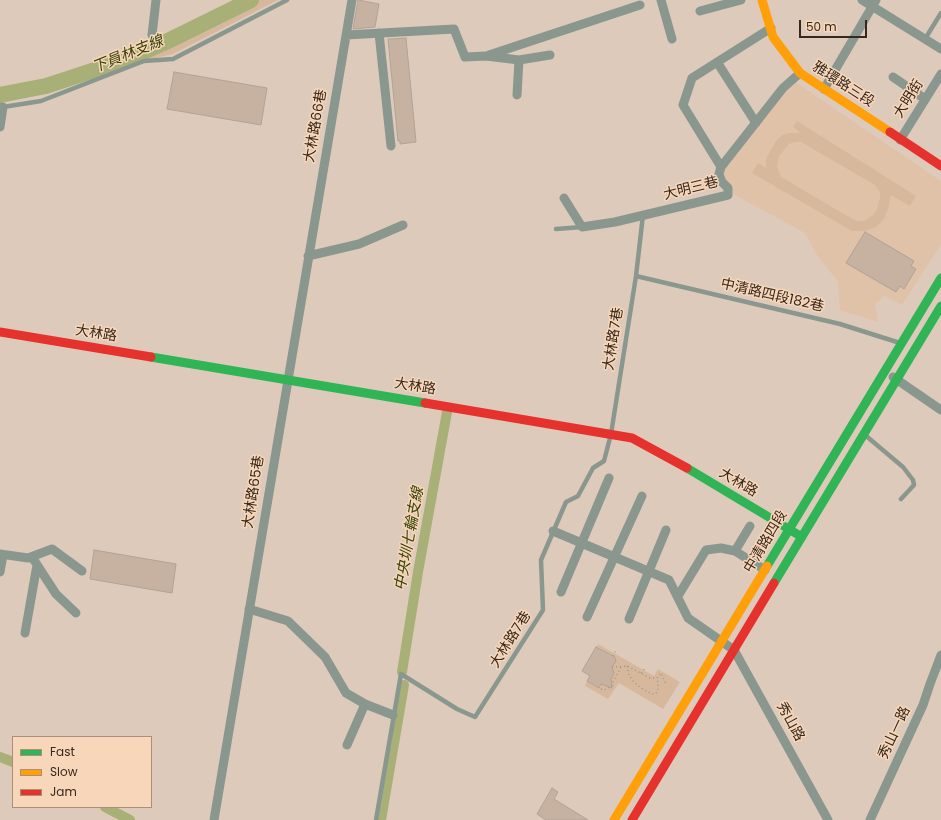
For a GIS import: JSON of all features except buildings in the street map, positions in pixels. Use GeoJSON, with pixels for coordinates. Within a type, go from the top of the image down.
{"type":"FeatureCollection","features":[{"type":"Feature","properties":{"kind":"main road","name":"雅環路三段"},"geometry":{"type":"LineString","coordinates":[[762,0],[773,37],[800,73],[941,166]]}},
{"type":"Feature","properties":{"kind":"main road","name":"中清路四段"},"geometry":{"type":"LineString","coordinates":[[614,820],[941,278]]}},
{"type":"Feature","properties":{"kind":"main road","name":"中清路四段"},"geometry":{"type":"LineString","coordinates":[[632,820],[941,306]]}},
{"type":"Feature","properties":{"kind":"main road","name":"大林路"},"geometry":{"type":"LineString","coordinates":[[0,332],[632,438],[674,460],[802,537]]}},
{"type":"Feature","properties":{"kind":"street"},"geometry":{"type":"LineString","coordinates":[[152,35],[156,0]]}},
{"type":"Feature","properties":{"kind":"street","name":"大林路66巷"},"geometry":{"type":"LineString","coordinates":[[287,380],[352,0]]}},
{"type":"Feature","properties":{"kind":"street"},"geometry":{"type":"LineString","coordinates":[[661,0],[672,39]]}},
{"type":"Feature","properties":{"kind":"street"},"geometry":{"type":"LineString","coordinates":[[700,11],[741,0]]}},
{"type":"Feature","properties":{"kind":"street"},"geometry":{"type":"LineString","coordinates":[[862,0],[874,3],[941,49]]}},
{"type":"Feature","properties":{"kind":"street"},"geometry":{"type":"LineString","coordinates":[[824,89],[874,3]]}},
{"type":"Feature","properties":{"kind":"street"},"geometry":{"type":"LineString","coordinates":[[486,56],[640,5]]}},
{"type":"Feature","properties":{"kind":"street"},"geometry":{"type":"LineString","coordinates":[[346,35],[454,28],[466,57],[486,56],[519,60],[550,55]]}},
{"type":"Feature","properties":{"kind":"street"},"geometry":{"type":"LineString","coordinates":[[722,167],[682,105],[692,78],[770,28]]}},
{"type":"Feature","properties":{"kind":"street"},"geometry":{"type":"LineString","coordinates":[[379,33],[391,146]]}},
{"type":"Feature","properties":{"kind":"street"},"geometry":{"type":"LineString","coordinates":[[516,95],[519,60]]}},
{"type":"Feature","properties":{"kind":"street"},"geometry":{"type":"LineString","coordinates":[[717,62],[756,123]]}},
{"type":"Feature","properties":{"kind":"street","name":"大明三巷"},"geometry":{"type":"LineString","coordinates":[[582,227],[615,222],[728,195],[728,188],[722,182],[719,174],[722,167],[783,88],[800,73]]}},
{"type":"Feature","properties":{"kind":"street"},"geometry":{"type":"LineString","coordinates":[[893,77],[925,99]]}},
{"type":"Feature","properties":{"kind":"street","name":"大明街"},"geometry":{"type":"LineString","coordinates":[[900,140],[925,99],[939,80]]}},
{"type":"Feature","properties":{"kind":"street"},"geometry":{"type":"LineString","coordinates":[[0,127],[2,107]]}},
{"type":"Feature","properties":{"kind":"street"},"geometry":{"type":"LineString","coordinates":[[564,198],[582,227]]}},
{"type":"Feature","properties":{"kind":"street"},"geometry":{"type":"LineString","coordinates":[[308,256],[359,244],[403,225]]}},
{"type":"Feature","properties":{"kind":"street"},"geometry":{"type":"LineString","coordinates":[[885,372],[941,410]]}},
{"type":"Feature","properties":{"kind":"street","name":"大林路65巷"},"geometry":{"type":"LineString","coordinates":[[214,820],[287,380]]}},
{"type":"Feature","properties":{"kind":"street"},"geometry":{"type":"LineString","coordinates":[[561,592],[609,478]]}},
{"type":"Feature","properties":{"kind":"street"},"geometry":{"type":"LineString","coordinates":[[587,617],[642,496]]}},
{"type":"Feature","properties":{"kind":"street"},"geometry":{"type":"LineString","coordinates":[[735,551],[750,526]]}},
{"type":"Feature","properties":{"kind":"street"},"geometry":{"type":"LineString","coordinates":[[629,619],[666,530]]}},
{"type":"Feature","properties":{"kind":"street","name":"秀山路"},"geometry":{"type":"LineString","coordinates":[[553,531],[669,580],[688,618],[734,650],[828,820]]}},
{"type":"Feature","properties":{"kind":"street"},"geometry":{"type":"LineString","coordinates":[[678,596],[706,550],[721,548],[735,551],[765,570]]}},
{"type":"Feature","properties":{"kind":"street"},"geometry":{"type":"LineString","coordinates":[[0,572],[2,554],[28,558],[52,549],[82,571]]}},
{"type":"Feature","properties":{"kind":"street"},"geometry":{"type":"LineString","coordinates":[[32,557],[56,594],[76,613]]}},
{"type":"Feature","properties":{"kind":"street"},"geometry":{"type":"LineString","coordinates":[[25,632],[37,566]]}},
{"type":"Feature","properties":{"kind":"street"},"geometry":{"type":"LineString","coordinates":[[249,609],[288,620],[325,657],[346,693],[365,704],[393,715]]}},
{"type":"Feature","properties":{"kind":"street","name":"秀山一路"},"geometry":{"type":"LineString","coordinates":[[870,820],[923,705],[941,655]]}},
{"type":"Feature","properties":{"kind":"street"},"geometry":{"type":"LineString","coordinates":[[347,745],[365,704]]}},
{"type":"Feature","properties":{"kind":"lane"},"geometry":{"type":"LineString","coordinates":[[2,107],[41,101],[144,61],[173,59],[287,0]]}},
{"type":"Feature","properties":{"kind":"lane"},"geometry":{"type":"LineString","coordinates":[[925,39],[941,14]]}},
{"type":"Feature","properties":{"kind":"lane","name":"大林路7巷"},"geometry":{"type":"LineString","coordinates":[[376,820],[401,674],[457,709],[475,717],[543,610],[541,560],[566,502],[578,496],[593,468],[604,461],[611,434],[636,276],[643,215]]}},
{"type":"Feature","properties":{"kind":"lane","name":"大明三巷"},"geometry":{"type":"LineString","coordinates":[[556,229],[582,227]]}},
{"type":"Feature","properties":{"kind":"lane","name":"中清路四段182巷"},"geometry":{"type":"LineString","coordinates":[[636,276],[840,324],[902,343]]}},
{"type":"Feature","properties":{"kind":"lane"},"geometry":{"type":"LineString","coordinates":[[864,434],[903,467],[913,480],[914,486],[901,499]]}},
{"type":"Feature","properties":{"kind":"path"},"geometry":{"type":"LineString","coordinates":[[613,656],[616,650]]}},
{"type":"Feature","properties":{"kind":"path"},"geometry":{"type":"LineString","coordinates":[[627,666],[632,680],[641,688],[652,694],[655,694],[658,691],[657,678],[661,673],[667,684]]}},
{"type":"Feature","properties":{"kind":"path"},"geometry":{"type":"LineString","coordinates":[[612,667],[627,666],[650,678],[657,678]]}},
{"type":"Feature","properties":{"kind":"path"},"geometry":{"type":"LineString","coordinates":[[641,674],[646,666]]}},
{"type":"Feature","properties":{"kind":"path"},"geometry":{"type":"LineString","coordinates":[[601,689],[604,690],[612,686],[622,667]]}},
{"type":"Feature","properties":{"kind":"shaded area"},"geometry":{"type":"Polygon","coordinates":[[[259,0],[278,0],[173,54],[142,61],[139,60],[139,58],[259,0]]]}},
{"type":"Feature","properties":{"kind":"shaded area"},"geometry":{"type":"Polygon","coordinates":[[[795,82],[941,181],[941,244],[902,305],[885,296],[875,304],[878,322],[840,310],[838,282],[817,255],[805,233],[733,194],[732,186],[726,179],[723,171],[787,88],[795,82]]]}},
{"type":"Feature","properties":{"kind":"shaded area"},"geometry":{"type":"Polygon","coordinates":[[[797,121],[916,196],[910,206],[891,195],[884,219],[876,227],[864,231],[852,231],[752,173],[758,163],[766,168],[766,159],[776,141],[782,135],[789,133],[801,133],[793,127],[797,121]],[[801,142],[789,144],[779,156],[777,167],[781,177],[856,221],[864,221],[873,215],[877,209],[880,198],[880,192],[875,185],[801,142]]]}},
{"type":"Feature","properties":{"kind":"shaded area"},"geometry":{"type":"Polygon","coordinates":[[[598,644],[654,676],[658,669],[680,682],[663,709],[619,683],[608,699],[585,686],[587,681],[599,688],[602,684],[609,687],[612,684],[610,680],[614,673],[612,665],[614,664],[616,657],[596,647],[598,644]]]}},
{"type":"Feature","properties":{"kind":"waterway","name":"下員林支線"},"geometry":{"type":"LineString","coordinates":[[0,95],[46,86],[125,60],[168,41],[251,0]]}},
{"type":"Feature","properties":{"kind":"waterway","name":"中央圳七輪支線"},"geometry":{"type":"LineString","coordinates":[[402,672],[418,572],[447,412]]}},
{"type":"Feature","properties":{"kind":"waterway"},"geometry":{"type":"LineString","coordinates":[[381,820],[404,685]]}},
{"type":"Feature","properties":{"kind":"waterway"},"geometry":{"type":"LineString","coordinates":[[0,757],[12,762]]}},
{"type":"Feature","properties":{"kind":"waterway"},"geometry":{"type":"LineString","coordinates":[[107,808],[130,820]]}},
{"type":"Feature","properties":{"kind":"traffic: fast"},"geometry":{"type":"LineString","coordinates":[[767,566],[941,278]]}},
{"type":"Feature","properties":{"kind":"traffic: fast"},"geometry":{"type":"LineString","coordinates":[[774,583],[941,306]]}},
{"type":"Feature","properties":{"kind":"traffic: fast"},"geometry":{"type":"LineString","coordinates":[[151,357],[425,403]]}},
{"type":"Feature","properties":{"kind":"traffic: fast"},"geometry":{"type":"LineString","coordinates":[[687,468],[802,537]]}},
{"type":"Feature","properties":{"kind":"traffic: slow"},"geometry":{"type":"LineString","coordinates":[[762,0],[773,37],[800,73],[890,132]]}},
{"type":"Feature","properties":{"kind":"traffic: slow"},"geometry":{"type":"LineString","coordinates":[[614,820],[767,566]]}},
{"type":"Feature","properties":{"kind":"traffic: jam"},"geometry":{"type":"LineString","coordinates":[[890,132],[941,166]]}},
{"type":"Feature","properties":{"kind":"traffic: jam"},"geometry":{"type":"LineString","coordinates":[[0,332],[151,357]]}},
{"type":"Feature","properties":{"kind":"traffic: jam"},"geometry":{"type":"LineString","coordinates":[[425,403],[632,438],[687,468]]}},
{"type":"Feature","properties":{"kind":"traffic: jam"},"geometry":{"type":"LineString","coordinates":[[632,820],[774,583]]}}]}
